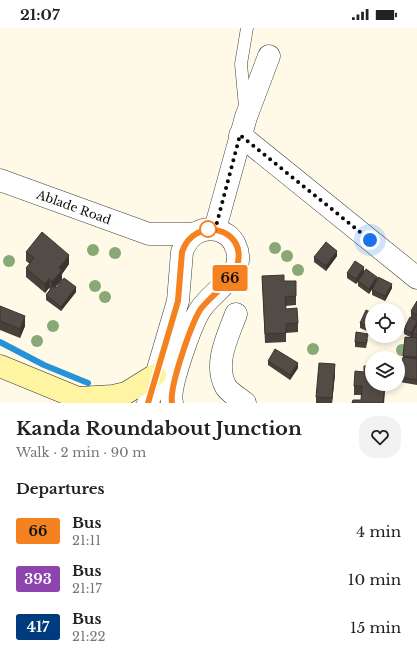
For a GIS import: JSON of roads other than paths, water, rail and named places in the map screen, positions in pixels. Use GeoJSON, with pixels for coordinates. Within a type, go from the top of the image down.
{"type":"FeatureCollection","features":[{"type":"Feature","properties":{"kind":"main road"},"geometry":{"type":"LineString","coordinates":[[0,366],[84,401],[126,393],[155,375]]}},
{"type":"Feature","properties":{"kind":"street"},"geometry":{"type":"LineString","coordinates":[[172,403],[171,398],[175,374],[200,310],[231,276],[238,263],[238,256],[234,241],[228,236],[215,230],[243,126],[269,56]]}},
{"type":"Feature","properties":{"kind":"street"},"geometry":{"type":"LineString","coordinates":[[243,126],[417,278]]}},
{"type":"Feature","properties":{"kind":"street","name":"Ablade Road"},"geometry":{"type":"LineString","coordinates":[[0,180],[149,234],[194,234],[201,230],[215,230]]}},
{"type":"Feature","properties":{"kind":"street","name":"Ablade Road"},"geometry":{"type":"LineString","coordinates":[[149,234],[161,245],[180,269]]}},
{"type":"Feature","properties":{"kind":"street"},"geometry":{"type":"LineString","coordinates":[[148,403],[178,301],[180,269],[184,245],[194,234]]}},
{"type":"Feature","properties":{"kind":"street"},"geometry":{"type":"LineString","coordinates":[[236,314],[224,345],[220,366],[222,378],[227,388],[245,403]]}},
{"type":"Feature","properties":{"kind":"lane"},"geometry":{"type":"LineString","coordinates":[[243,126],[241,64],[247,28]]}},
{"type":"Feature","properties":{"kind":"waterway"},"geometry":{"type":"LineString","coordinates":[[0,342],[44,365],[88,383]]}}]}
